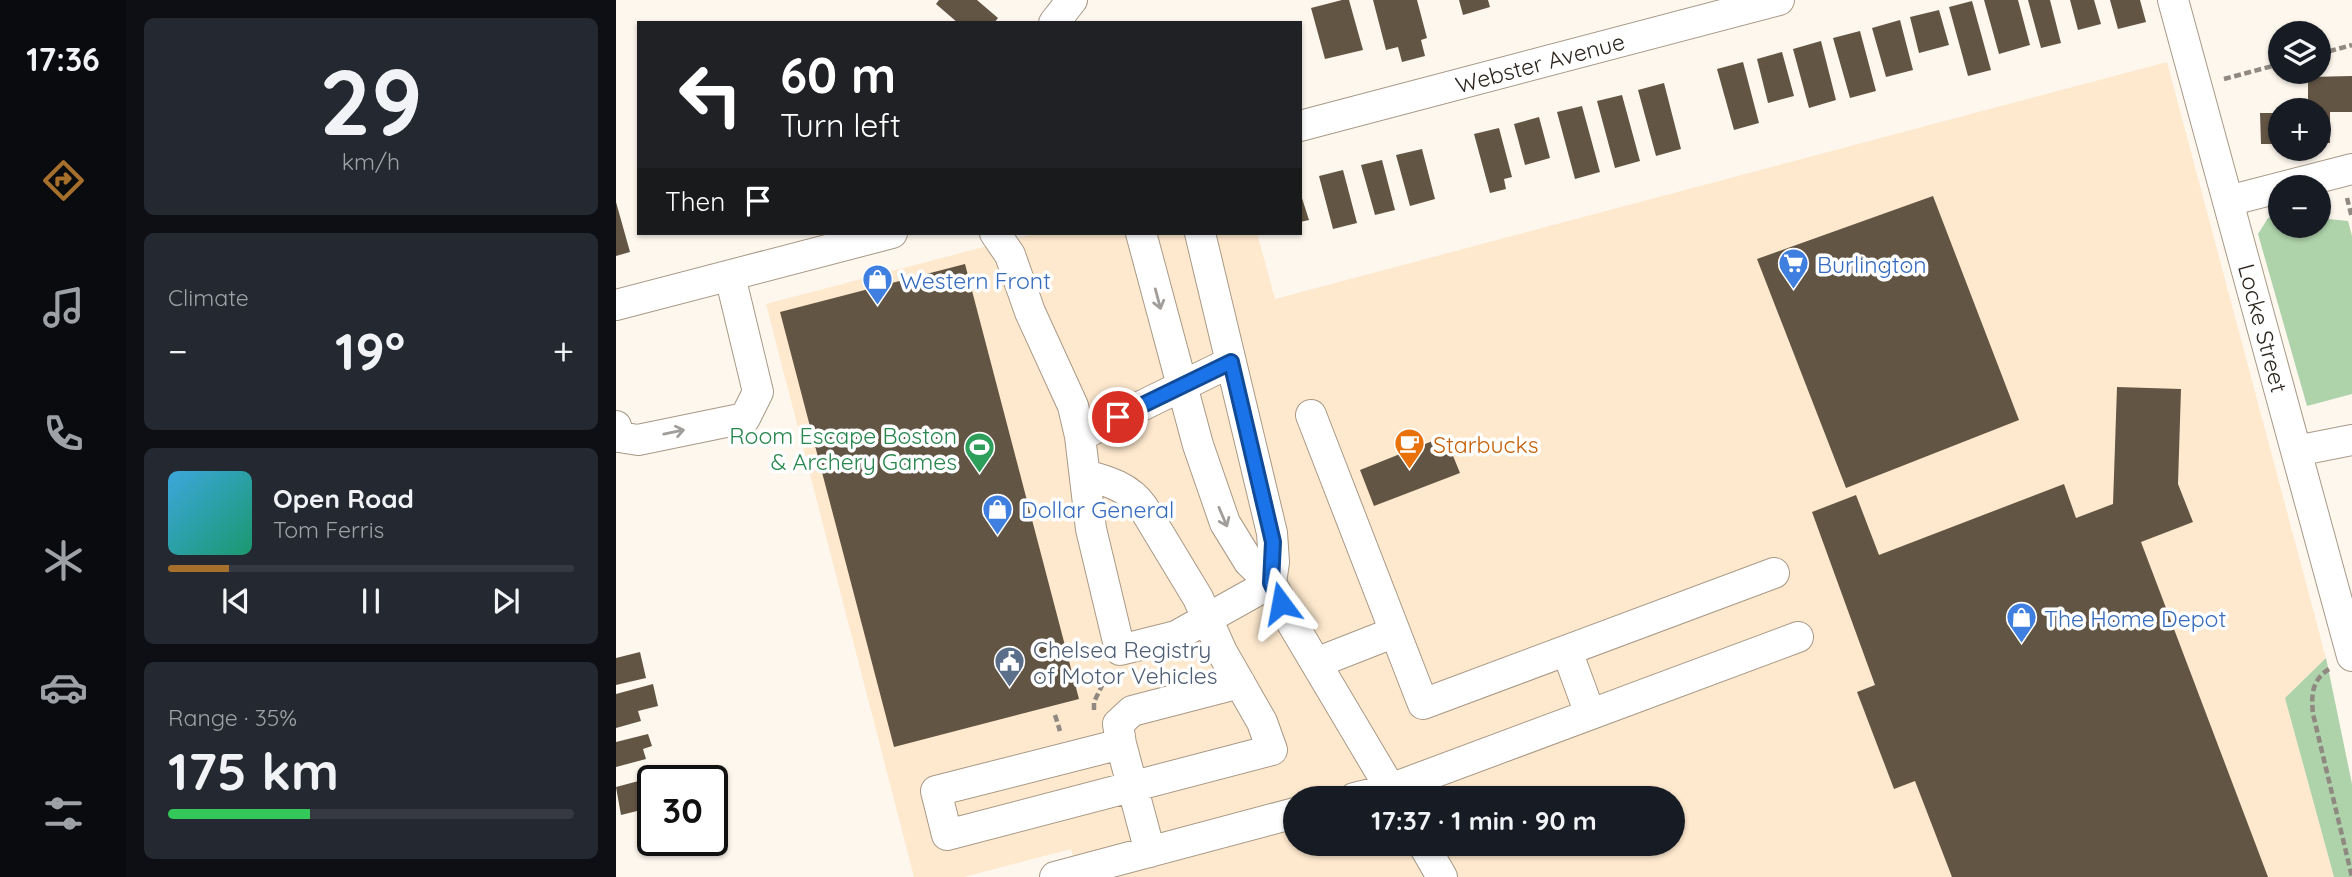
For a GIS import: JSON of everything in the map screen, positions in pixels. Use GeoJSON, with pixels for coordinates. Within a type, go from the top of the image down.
{"type":"FeatureCollection","features":[{"type":"Feature","properties":{"kind":"street"},"geometry":{"type":"LineString","coordinates":[[1056,21],[1072,0]]}},
{"type":"Feature","properties":{"kind":"street","name":"Webster Avenue"},"geometry":{"type":"LineString","coordinates":[[1302,125],[1779,0]]}},
{"type":"Feature","properties":{"kind":"street","name":"Locke Street"},"geometry":{"type":"LineString","coordinates":[[2173,0],[2296,451],[2342,662]]}},
{"type":"Feature","properties":{"kind":"street"},"geometry":{"type":"LineString","coordinates":[[2228,201],[2352,169]]}},
{"type":"Feature","properties":{"kind":"street"},"geometry":{"type":"LineString","coordinates":[[616,305],[883,235]]}},
{"type":"Feature","properties":{"kind":"street"},"geometry":{"type":"LineString","coordinates":[[996,235],[1010,255],[1030,312],[1073,406],[1080,436],[1091,529],[1120,650],[1176,636],[1271,583]]}},
{"type":"Feature","properties":{"kind":"street"},"geometry":{"type":"LineString","coordinates":[[1142,235],[1204,467],[1225,523],[1243,555],[1271,583],[1389,786]]}},
{"type":"Feature","properties":{"kind":"street"},"geometry":{"type":"LineString","coordinates":[[1200,235],[1273,542],[1271,583]]}},
{"type":"Feature","properties":{"kind":"street"},"geometry":{"type":"LineString","coordinates":[[616,426],[618,438],[638,440],[745,418],[758,393],[730,276]]}},
{"type":"Feature","properties":{"kind":"street"},"geometry":{"type":"LineString","coordinates":[[1080,436],[1231,362]]}},
{"type":"Feature","properties":{"kind":"street"},"geometry":{"type":"LineString","coordinates":[[1311,415],[1423,704],[1774,573]]}},
{"type":"Feature","properties":{"kind":"street"},"geometry":{"type":"LineString","coordinates":[[2296,451],[2352,440]]}},
{"type":"Feature","properties":{"kind":"street"},"geometry":{"type":"LineString","coordinates":[[1085,475],[1121,487],[1138,499],[1191,585],[1222,652],[1262,722],[1272,750],[947,835],[936,791],[1121,744]]}},
{"type":"Feature","properties":{"kind":"street"},"geometry":{"type":"LineString","coordinates":[[1316,663],[1395,632]]}},
{"type":"Feature","properties":{"kind":"street"},"geometry":{"type":"LineString","coordinates":[[1410,786],[1590,714],[1798,636]]}},
{"type":"Feature","properties":{"kind":"street"},"geometry":{"type":"LineString","coordinates":[[1567,651],[1590,714]]}},
{"type":"Feature","properties":{"kind":"street"},"geometry":{"type":"LineString","coordinates":[[1150,852],[1118,724],[1128,713],[1240,683]]}},
{"type":"Feature","properties":{"kind":"street"},"geometry":{"type":"LineString","coordinates":[[1055,877],[1283,817]]}},
{"type":"Feature","properties":{"kind":"street"},"geometry":{"type":"LineString","coordinates":[[1430,856],[1442,877]]}},
{"type":"Feature","properties":{"kind":"path"},"geometry":{"type":"LineString","coordinates":[[2331,51],[2352,45]]}},
{"type":"Feature","properties":{"kind":"path"},"geometry":{"type":"LineString","coordinates":[[2197,86],[2268,67]]}},
{"type":"Feature","properties":{"kind":"path"},"geometry":{"type":"LineString","coordinates":[[1094,716],[1094,702],[1120,650]]}},
{"type":"Feature","properties":{"kind":"path"},"geometry":{"type":"LineString","coordinates":[[2342,662],[2316,680],[2311,698],[2351,877]]}},
{"type":"Feature","properties":{"kind":"path"},"geometry":{"type":"LineString","coordinates":[[1055,715],[1060,731]]}},
{"type":"Feature","properties":{"kind":"shaded area"},"geometry":{"type":"Polygon","coordinates":[[[2167,62],[2326,658],[2285,698],[2334,877],[1079,877],[1071,849],[964,877],[914,877],[766,304],[1029,235],[1258,235],[1275,299],[2167,62]]]}},
{"type":"Feature","properties":{"kind":"green space"},"geometry":{"type":"Polygon","coordinates":[[[2268,218],[2268,238],[2331,238],[2331,219],[2348,221],[2352,236],[2352,394],[2307,406],[2258,234],[2268,218]]]}},
{"type":"Feature","properties":{"kind":"green space"},"geometry":{"type":"Polygon","coordinates":[[[2326,658],[2352,784],[2352,877],[2334,877],[2285,698],[2326,658]]]}},
{"type":"Feature","properties":{"kind":"building"},"geometry":{"type":"Polygon","coordinates":[[[939,0],[977,0],[998,18],[996,21],[956,21],[936,4],[939,0]]]}},
{"type":"Feature","properties":{"kind":"building"},"geometry":{"type":"Polygon","coordinates":[[[1349,0],[1363,50],[1325,59],[1311,8],[1349,0]]]}},
{"type":"Feature","properties":{"kind":"building"},"geometry":{"type":"Polygon","coordinates":[[[1373,0],[1417,0],[1427,38],[1421,40],[1425,56],[1402,62],[1398,47],[1386,50],[1373,0]]]}},
{"type":"Feature","properties":{"kind":"building"},"geometry":{"type":"Polygon","coordinates":[[[1459,0],[1488,0],[1490,7],[1463,15],[1459,0]]]}},
{"type":"Feature","properties":{"kind":"building"},"geometry":{"type":"Polygon","coordinates":[[[1984,0],[2018,0],[2030,45],[1999,54],[1984,0]]]}},
{"type":"Feature","properties":{"kind":"building"},"geometry":{"type":"Polygon","coordinates":[[[2028,0],[2050,0],[2061,43],[2041,48],[2028,0]]]}},
{"type":"Feature","properties":{"kind":"building"},"geometry":{"type":"Polygon","coordinates":[[[2070,0],[2094,0],[2101,24],[2078,30],[2070,0]]]}},
{"type":"Feature","properties":{"kind":"building"},"geometry":{"type":"Polygon","coordinates":[[[2110,0],[2140,0],[2146,22],[2118,29],[2110,0]]]}},
{"type":"Feature","properties":{"kind":"building"},"geometry":{"type":"Polygon","coordinates":[[[1972,1],[1991,70],[1968,76],[1949,7],[1972,1]]]}},
{"type":"Feature","properties":{"kind":"building"},"geometry":{"type":"Polygon","coordinates":[[[1939,10],[1949,45],[1919,53],[1910,17],[1939,10]]]}},
{"type":"Feature","properties":{"kind":"building"},"geometry":{"type":"Polygon","coordinates":[[[1900,20],[1913,70],[1886,77],[1872,28],[1900,20]]]}},
{"type":"Feature","properties":{"kind":"building"},"geometry":{"type":"Polygon","coordinates":[[[1860,31],[1876,91],[1850,98],[1833,38],[1860,31]]]}},
{"type":"Feature","properties":{"kind":"building"},"geometry":{"type":"Polygon","coordinates":[[[1821,41],[1836,100],[1809,108],[1793,49],[1821,41]]]}},
{"type":"Feature","properties":{"kind":"building"},"geometry":{"type":"Polygon","coordinates":[[[1782,52],[1794,96],[1768,103],[1757,59],[1782,52]]]}},
{"type":"Feature","properties":{"kind":"building"},"geometry":{"type":"Polygon","coordinates":[[[1743,62],[1759,123],[1734,130],[1717,69],[1743,62]]]}},
{"type":"Feature","properties":{"kind":"building"},"geometry":{"type":"Polygon","coordinates":[[[2331,76],[2352,76],[2352,112],[2331,112],[2331,98],[2308,98],[2308,84],[2331,84],[2331,76]]]}},
{"type":"Feature","properties":{"kind":"building"},"geometry":{"type":"Polygon","coordinates":[[[1664,83],[1681,149],[1656,156],[1638,90],[1664,83]]]}},
{"type":"Feature","properties":{"kind":"building"},"geometry":{"type":"Polygon","coordinates":[[[1622,95],[1640,161],[1615,168],[1597,101],[1622,95]]]}},
{"type":"Feature","properties":{"kind":"building"},"geometry":{"type":"Polygon","coordinates":[[[1582,106],[1600,172],[1575,179],[1557,112],[1582,106]]]}},
{"type":"Feature","properties":{"kind":"building"},"geometry":{"type":"Polygon","coordinates":[[[2260,113],[2268,113],[2268,144],[2261,144],[2260,113]]]}},
{"type":"Feature","properties":{"kind":"building"},"geometry":{"type":"Polygon","coordinates":[[[1539,117],[1550,158],[1525,165],[1514,124],[1539,117]]]}},
{"type":"Feature","properties":{"kind":"building"},"geometry":{"type":"Polygon","coordinates":[[[1499,128],[1512,177],[1504,179],[1506,189],[1490,193],[1474,134],[1499,128]]]}},
{"type":"Feature","properties":{"kind":"building"},"geometry":{"type":"Polygon","coordinates":[[[1422,149],[1435,199],[1410,206],[1396,155],[1422,149]]]}},
{"type":"Feature","properties":{"kind":"building"},"geometry":{"type":"Polygon","coordinates":[[[1382,160],[1395,210],[1375,215],[1361,165],[1382,160]]]}},
{"type":"Feature","properties":{"kind":"building"},"geometry":{"type":"Polygon","coordinates":[[[1343,170],[1357,223],[1333,229],[1319,176],[1343,170]]]}},
{"type":"Feature","properties":{"kind":"building"},"geometry":{"type":"Polygon","coordinates":[[[1933,196],[2019,420],[1846,488],[1757,259],[1933,196]]]}},
{"type":"Feature","properties":{"kind":"building"},"geometry":{"type":"Polygon","coordinates":[[[1302,198],[1309,220],[1302,222],[1302,198]]]}},
{"type":"Feature","properties":{"kind":"building"},"geometry":{"type":"Polygon","coordinates":[[[616,202],[630,252],[616,256],[616,202]]]}},
{"type":"Feature","properties":{"kind":"building"},"geometry":{"type":"Polygon","coordinates":[[[965,264],[1079,699],[894,747],[780,312],[965,264]]]}},
{"type":"Feature","properties":{"kind":"building","name":"The Home Depot"},"geometry":{"type":"Polygon","coordinates":[[[2117,387],[2181,389],[2178,484],[2193,522],[2141,542],[2268,877],[1952,877],[1915,781],[1894,789],[1857,692],[1875,685],[1812,512],[1856,495],[1879,555],[2064,484],[2076,518],[2113,504],[2117,387]]]}},
{"type":"Feature","properties":{"kind":"building","name":"Starbucks"},"geometry":{"type":"Polygon","coordinates":[[[1445,436],[1460,473],[1374,506],[1360,470],[1445,436]]]}},
{"type":"Feature","properties":{"kind":"building"},"geometry":{"type":"Polygon","coordinates":[[[640,652],[646,678],[616,685],[616,658],[640,652]]]}},
{"type":"Feature","properties":{"kind":"building"},"geometry":{"type":"Polygon","coordinates":[[[653,684],[658,706],[638,711],[641,721],[616,728],[616,694],[653,684]]]}},
{"type":"Feature","properties":{"kind":"building"},"geometry":{"type":"Polygon","coordinates":[[[648,734],[652,746],[643,749],[646,759],[616,767],[616,742],[648,734]]]}},
{"type":"Feature","properties":{"kind":"building"},"geometry":{"type":"Polygon","coordinates":[[[637,781],[637,811],[621,815],[616,787],[637,781]]]}},
{"type":"Feature","properties":{"kind":"place","name":"Burlington"},"geometry":{"type":"Point","coordinates":[1794,291]}},
{"type":"Feature","properties":{"kind":"place","name":"Western Front"},"geometry":{"type":"Point","coordinates":[877,307]}},
{"type":"Feature","properties":{"kind":"place","name":"Starbucks"},"geometry":{"type":"Point","coordinates":[1410,471]}},
{"type":"Feature","properties":{"kind":"place","name":"Room Escape Boston & Archery Games"},"geometry":{"type":"Point","coordinates":[980,475]}},
{"type":"Feature","properties":{"kind":"place","name":"Dollar General"},"geometry":{"type":"Point","coordinates":[998,536]}},
{"type":"Feature","properties":{"kind":"place","name":"The Home Depot"},"geometry":{"type":"Point","coordinates":[2021,645]}},
{"type":"Feature","properties":{"kind":"place","name":"Chelsea Registry of Motor Vehicles"},"geometry":{"type":"Point","coordinates":[1010,689]}},
{"type":"Feature","properties":{"kind":"route"},"geometry":{"type":"LineString","coordinates":[[1118,417],[1231,362],[1273,542],[1271,583],[1281,603]]}}]}
